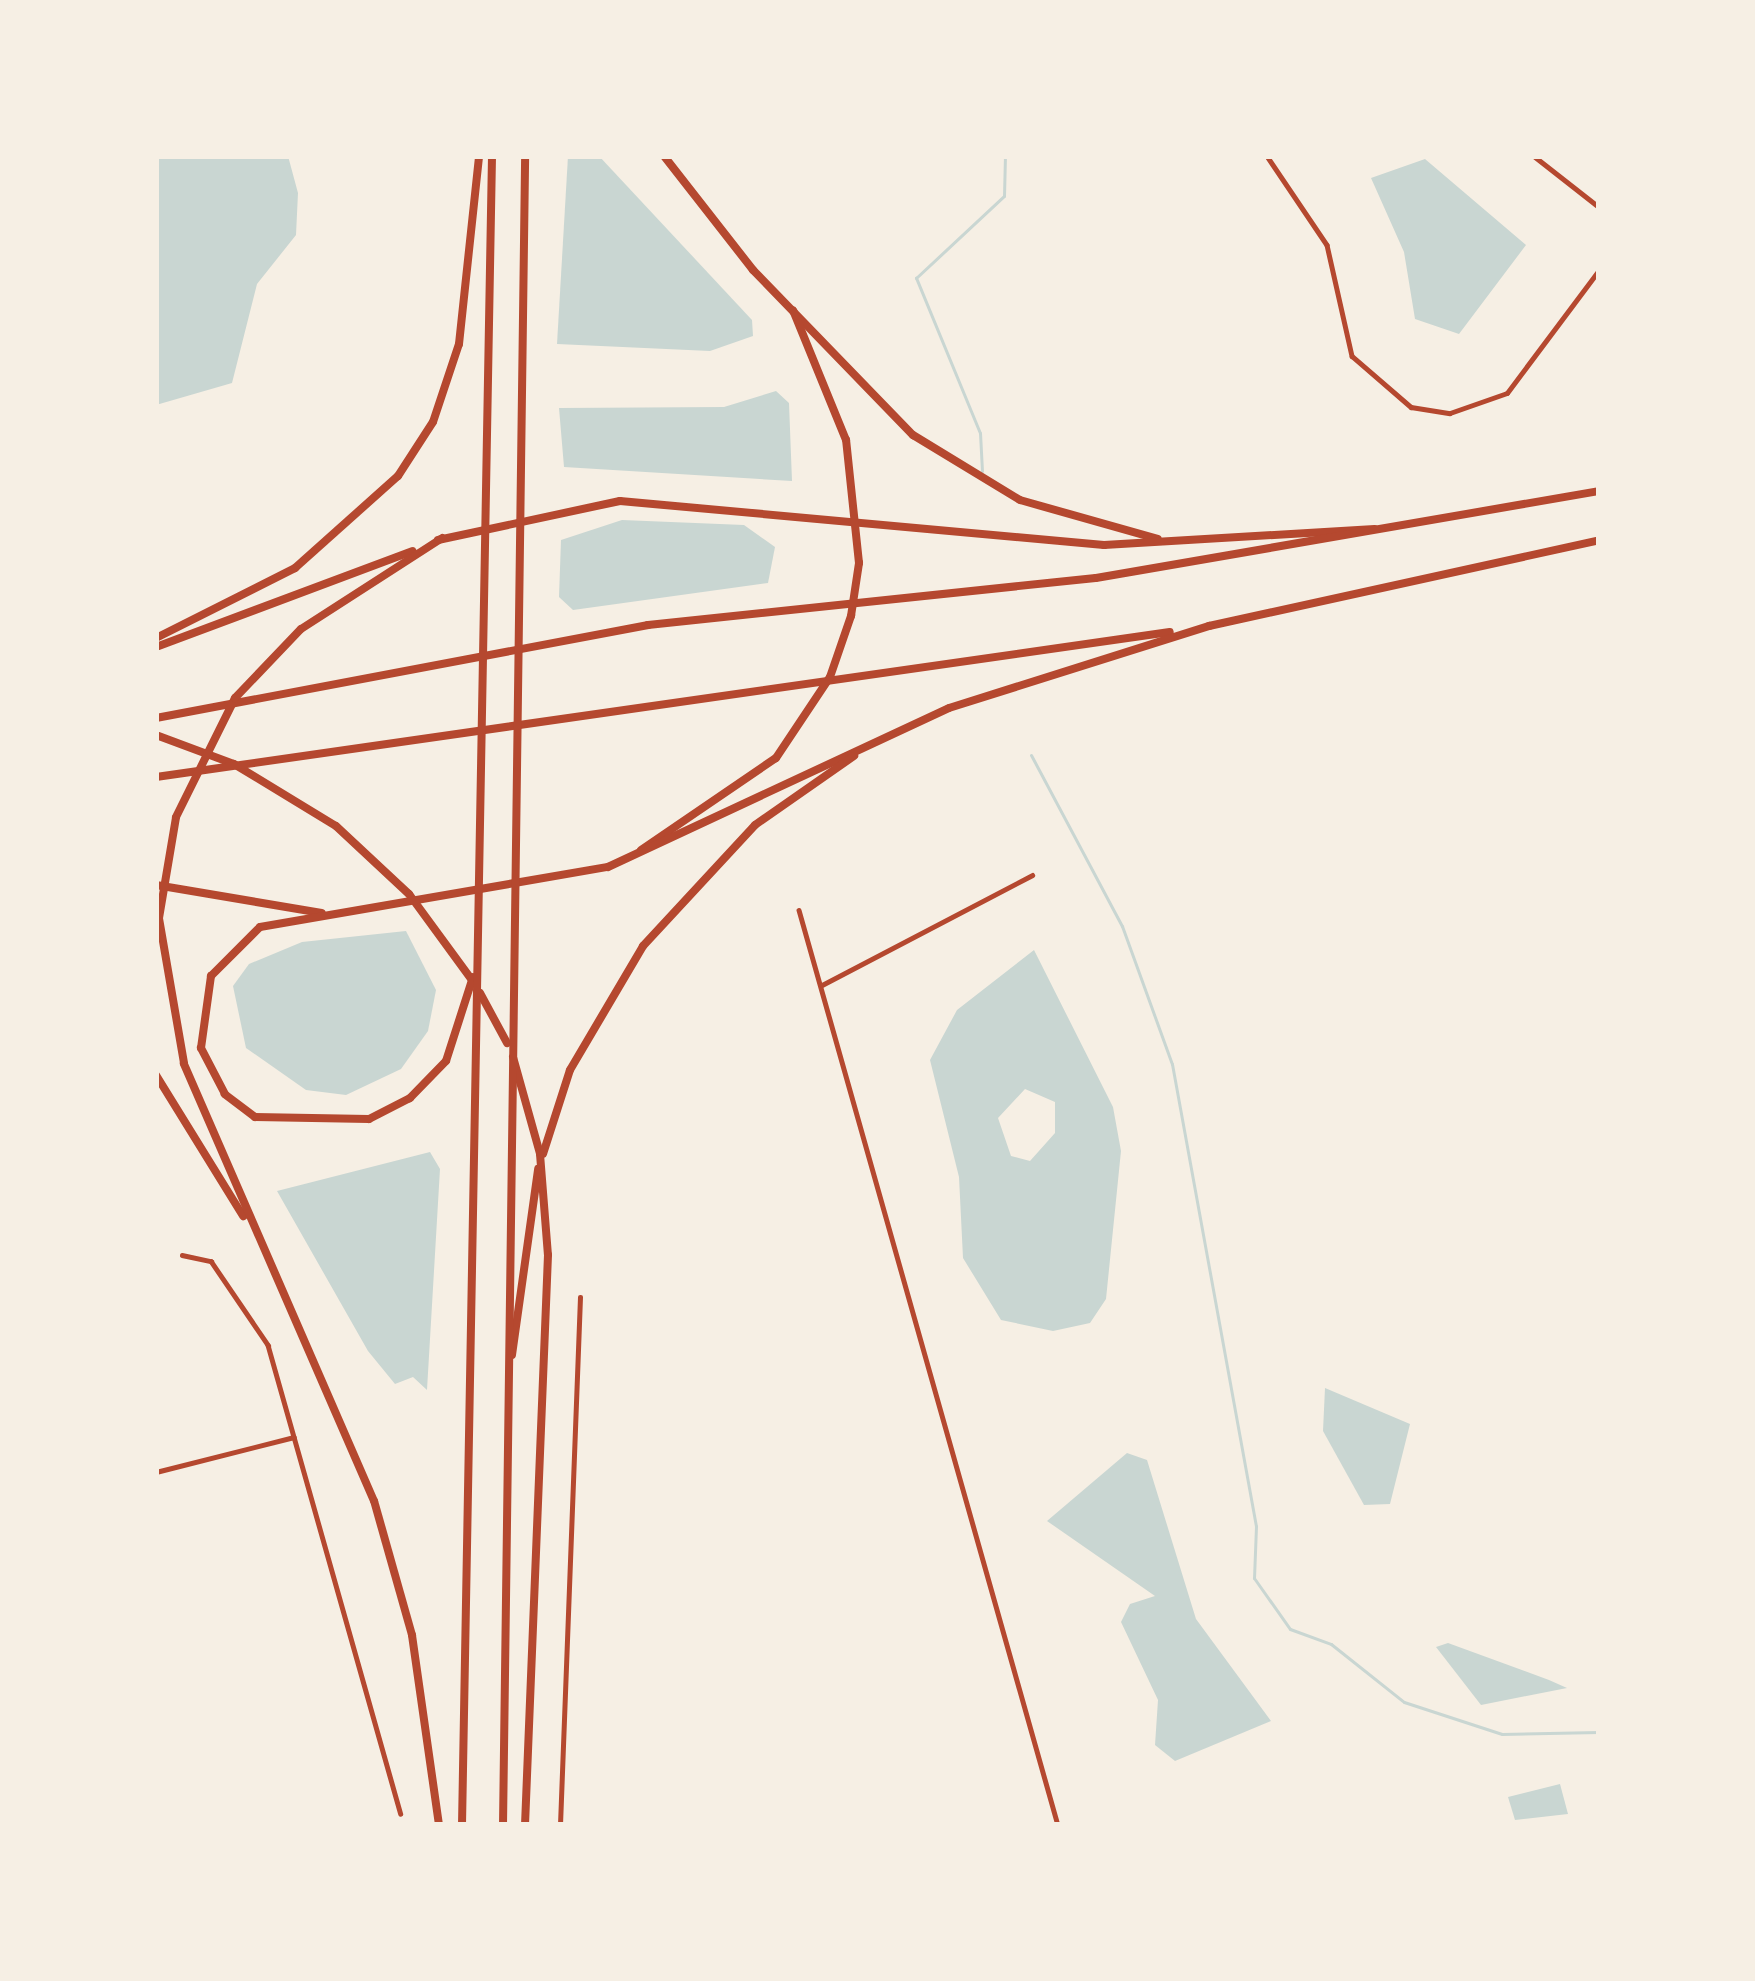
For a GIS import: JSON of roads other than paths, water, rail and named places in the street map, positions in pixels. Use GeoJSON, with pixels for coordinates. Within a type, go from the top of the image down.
{"type":"FeatureCollection","features":[{"type":"Feature","properties":{"kind":"highway"},"geometry":{"type":"LineString","coordinates":[[156,642],[296,568],[398,476],[433,422],[459,344],[479,156]]}},
{"type":"Feature","properties":{"kind":"highway"},"geometry":{"type":"LineString","coordinates":[[461,1825],[492,156]]}},
{"type":"Feature","properties":{"kind":"highway"},"geometry":{"type":"LineString","coordinates":[[502,1825],[525,156]]}},
{"type":"Feature","properties":{"kind":"highway"},"geometry":{"type":"LineString","coordinates":[[664,156],[793,310],[954,464],[1020,500],[1183,542]]}},
{"type":"Feature","properties":{"kind":"highway"},"geometry":{"type":"LineString","coordinates":[[608,867],[699,819],[776,758],[830,677],[851,616],[859,563],[846,440],[793,310]]}},
{"type":"Feature","properties":{"kind":"highway"},"geometry":{"type":"LineString","coordinates":[[156,718],[552,640],[762,610],[1096,578],[1495,513],[1599,490]]}},
{"type":"Feature","properties":{"kind":"highway"},"geometry":{"type":"LineString","coordinates":[[156,642],[442,538],[566,506],[1183,542],[1495,513]]}},
{"type":"Feature","properties":{"kind":"highway"},"geometry":{"type":"LineString","coordinates":[[439,1825],[417,1658],[374,1501],[259,1244],[172,1027],[159,918],[167,848],[198,760],[254,672],[360,586],[442,538]]}},
{"type":"Feature","properties":{"kind":"highway"},"geometry":{"type":"LineString","coordinates":[[156,777],[574,722],[1209,626],[1599,540]]}},
{"type":"Feature","properties":{"kind":"highway"},"geometry":{"type":"LineString","coordinates":[[478,958],[446,1061],[410,1099],[338,1126],[255,1117],[225,1094],[201,1048],[211,976],[260,927],[550,886],[608,867],[889,734],[1209,626]]}},
{"type":"Feature","properties":{"kind":"highway"},"geometry":{"type":"LineString","coordinates":[[510,1362],[536,1177],[608,995],[693,884],[755,825],[889,734]]}},
{"type":"Feature","properties":{"kind":"highway"},"geometry":{"type":"LineString","coordinates":[[156,735],[307,806],[384,868],[449,943],[526,1096],[545,1192],[546,1305],[525,1825]]}},
{"type":"Feature","properties":{"kind":"highway"},"geometry":{"type":"LineString","coordinates":[[156,885],[336,915]]}},
{"type":"Feature","properties":{"kind":"highway"},"geometry":{"type":"LineString","coordinates":[[156,1075],[259,1244]]}},
{"type":"Feature","properties":{"kind":"street"},"geometry":{"type":"LineString","coordinates":[[1267,156],[1334,263],[1352,356],[1411,406],[1450,412],[1507,393],[1599,270]]}},
{"type":"Feature","properties":{"kind":"street"},"geometry":{"type":"LineString","coordinates":[[1534,156],[1599,207]]}},
{"type":"Feature","properties":{"kind":"street"},"geometry":{"type":"LineString","coordinates":[[822,985],[1032,875]]}},
{"type":"Feature","properties":{"kind":"street"},"geometry":{"type":"LineString","coordinates":[[799,910],[1058,1825]]}},
{"type":"Feature","properties":{"kind":"street"},"geometry":{"type":"LineString","coordinates":[[182,1255],[211,1261],[268,1346],[401,1814]]}},
{"type":"Feature","properties":{"kind":"street"},"geometry":{"type":"LineString","coordinates":[[560,1825],[580,1297]]}},
{"type":"Feature","properties":{"kind":"street"},"geometry":{"type":"LineString","coordinates":[[156,1472],[294,1438]]}},
{"type":"Feature","properties":{"kind":"waterway"},"geometry":{"type":"LineString","coordinates":[[982,471],[980,433],[916,278],[1004,196],[1005,156]]}},
{"type":"Feature","properties":{"kind":"waterway"},"geometry":{"type":"LineString","coordinates":[[1031,755],[1122,926],[1172,1064],[1256,1526],[1254,1578],[1290,1629],[1331,1644],[1404,1702],[1502,1734],[1599,1732]]}}]}
